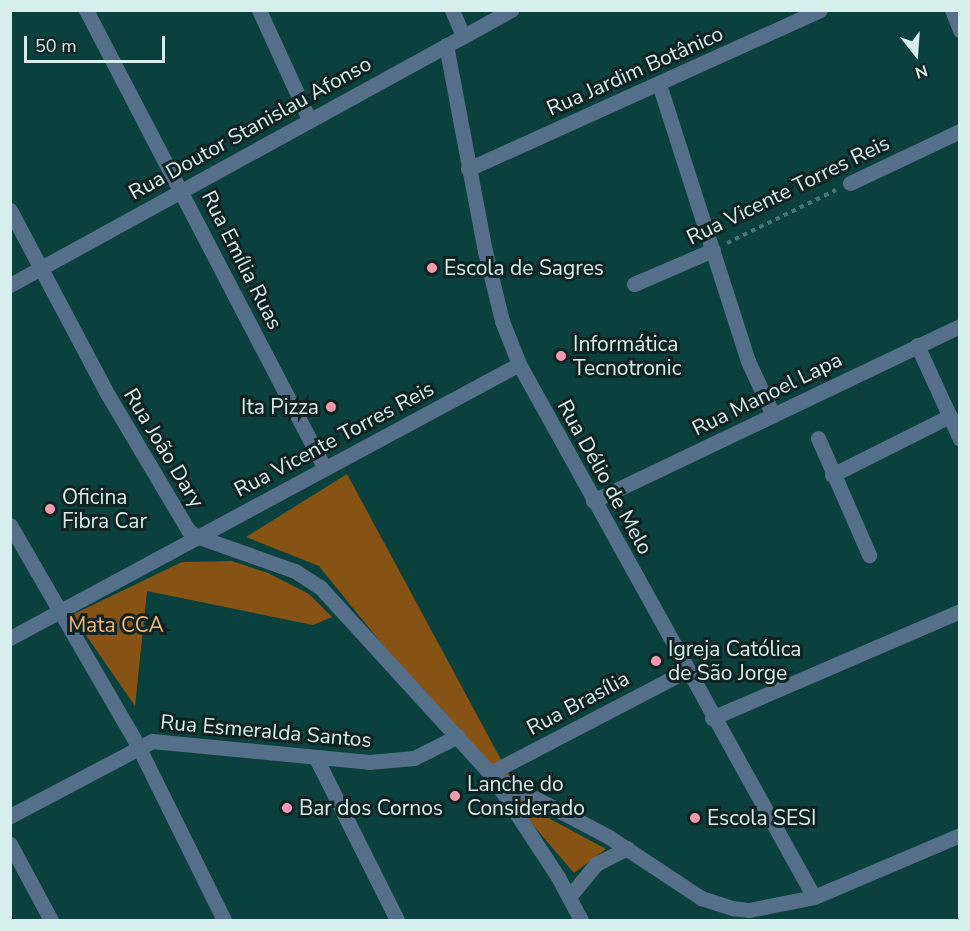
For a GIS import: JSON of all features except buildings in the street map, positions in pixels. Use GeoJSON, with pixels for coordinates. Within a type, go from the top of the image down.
{"type":"FeatureCollection","features":[{"type":"Feature","properties":{"kind":"street","name":"Rua Emília Ruas"},"geometry":{"type":"LineString","coordinates":[[86,10],[182,190],[324,467]]}},
{"type":"Feature","properties":{"kind":"street"},"geometry":{"type":"LineString","coordinates":[[259,10],[309,118]]}},
{"type":"Feature","properties":{"kind":"street"},"geometry":{"type":"LineString","coordinates":[[452,10],[462,34]]}},
{"type":"Feature","properties":{"kind":"street","name":"Rua Doutor Stanislau Afonso"},"geometry":{"type":"LineString","coordinates":[[10,285],[309,118],[447,45],[462,34],[511,10]]}},
{"type":"Feature","properties":{"kind":"street","name":"Rua Jardim Botânico"},"geometry":{"type":"LineString","coordinates":[[468,170],[820,10]]}},
{"type":"Feature","properties":{"kind":"street"},"geometry":{"type":"LineString","coordinates":[[952,10],[960,30]]}},
{"type":"Feature","properties":{"kind":"street","name":"Rua Délio de Melo"},"geometry":{"type":"LineString","coordinates":[[447,45],[468,170],[497,301],[519,364],[711,718],[814,897]]}},
{"type":"Feature","properties":{"kind":"street"},"geometry":{"type":"LineString","coordinates":[[659,84],[748,361],[773,415]]}},
{"type":"Feature","properties":{"kind":"street","name":"Rua Vicente Torres Reis"},"geometry":{"type":"LineString","coordinates":[[850,183],[960,131]]}},
{"type":"Feature","properties":{"kind":"street","name":"Rua João Dary"},"geometry":{"type":"LineString","coordinates":[[10,210],[108,395],[183,522],[196,536],[295,571],[320,587],[458,736]]}},
{"type":"Feature","properties":{"kind":"street","name":"Rua Vicente Torres Reis"},"geometry":{"type":"LineString","coordinates":[[634,284],[713,250]]}},
{"type":"Feature","properties":{"kind":"street","name":"Rua Manoel Lapa"},"geometry":{"type":"LineString","coordinates":[[593,501],[960,326]]}},
{"type":"Feature","properties":{"kind":"street"},"geometry":{"type":"LineString","coordinates":[[917,345],[960,439]]}},
{"type":"Feature","properties":{"kind":"street","name":"Rua Vicente Torres Reis"},"geometry":{"type":"LineString","coordinates":[[10,638],[519,364]]}},
{"type":"Feature","properties":{"kind":"street"},"geometry":{"type":"LineString","coordinates":[[832,475],[950,416]]}},
{"type":"Feature","properties":{"kind":"street"},"geometry":{"type":"LineString","coordinates":[[818,438],[832,475],[869,555]]}},
{"type":"Feature","properties":{"kind":"street"},"geometry":{"type":"LineString","coordinates":[[10,525],[138,746],[224,921]]}},
{"type":"Feature","properties":{"kind":"street"},"geometry":{"type":"LineString","coordinates":[[711,718],[960,611]]}},
{"type":"Feature","properties":{"kind":"street","name":"Rua Brasília"},"geometry":{"type":"LineString","coordinates":[[490,774],[686,670]]}},
{"type":"Feature","properties":{"kind":"street"},"geometry":{"type":"LineString","coordinates":[[458,736],[490,774],[569,897],[581,921]]}},
{"type":"Feature","properties":{"kind":"street","name":"Rua Esmeralda Santos"},"geometry":{"type":"LineString","coordinates":[[10,816],[138,746],[167,741],[316,758],[402,761],[458,736]]}},
{"type":"Feature","properties":{"kind":"street"},"geometry":{"type":"LineString","coordinates":[[316,758],[397,921]]}},
{"type":"Feature","properties":{"kind":"street"},"geometry":{"type":"LineString","coordinates":[[490,774],[627,848],[701,898],[752,915],[814,897],[960,835]]}},
{"type":"Feature","properties":{"kind":"street"},"geometry":{"type":"LineString","coordinates":[[10,844],[51,921]]}},
{"type":"Feature","properties":{"kind":"street"},"geometry":{"type":"LineString","coordinates":[[569,897],[596,864],[627,848]]}},
{"type":"Feature","properties":{"kind":"path","name":"Rua Vicente Torres Reis"},"geometry":{"type":"LineString","coordinates":[[713,250],[850,183]]}},
{"type":"Feature","properties":{"kind":"green space"},"geometry":{"type":"Polygon","coordinates":[[[347,474],[526,806],[606,849],[574,873],[453,732],[319,566],[246,537],[347,474]]]}},
{"type":"Feature","properties":{"kind":"green space","name":"Mata CCA"},"geometry":{"type":"Polygon","coordinates":[[[232,561],[268,573],[309,594],[332,617],[313,625],[147,591],[135,706],[72,615],[182,562],[232,561]]]}},
{"type":"Feature","properties":{"kind":"place","name":"Escola de Sagres"},"geometry":{"type":"Point","coordinates":[432,268]}},
{"type":"Feature","properties":{"kind":"place","name":"Informática Tecnotronic"},"geometry":{"type":"Point","coordinates":[561,356]}},
{"type":"Feature","properties":{"kind":"place","name":"Ita Pizza"},"geometry":{"type":"Point","coordinates":[331,407]}},
{"type":"Feature","properties":{"kind":"place","name":"Oficina Fibra Car"},"geometry":{"type":"Point","coordinates":[50,509]}},
{"type":"Feature","properties":{"kind":"place","name":"Igreja Católica de São Jorge"},"geometry":{"type":"Point","coordinates":[656,661]}},
{"type":"Feature","properties":{"kind":"place","name":"Lanche do Considerado"},"geometry":{"type":"Point","coordinates":[455,796]}},
{"type":"Feature","properties":{"kind":"place","name":"Bar dos Cornos"},"geometry":{"type":"Point","coordinates":[287,808]}},
{"type":"Feature","properties":{"kind":"place","name":"Escola SESI"},"geometry":{"type":"Point","coordinates":[695,818]}}]}
